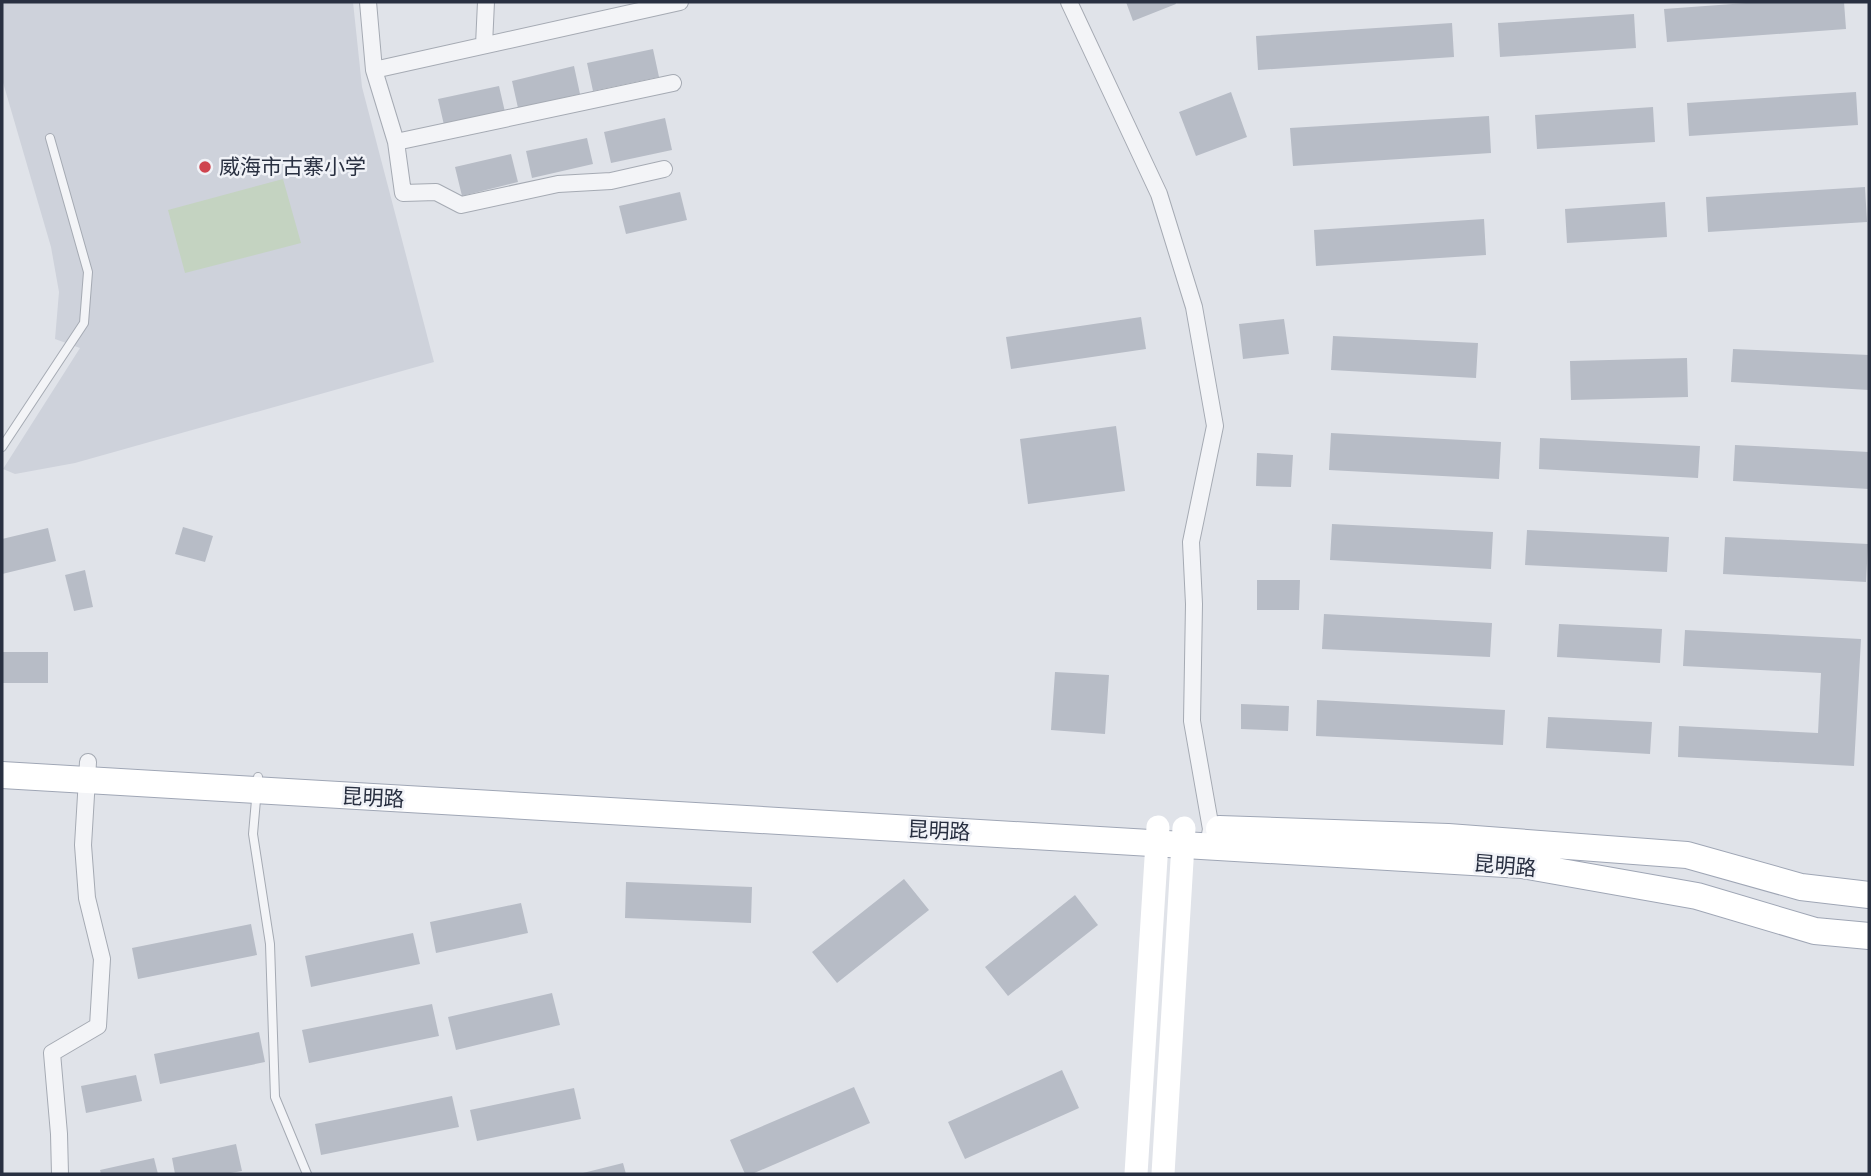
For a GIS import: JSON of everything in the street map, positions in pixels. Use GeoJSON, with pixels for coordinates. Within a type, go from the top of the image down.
{"type":"FeatureCollection","features":[{"type":"Feature","properties":{"kind":"main road","name":"昆明路"},"geometry":{"type":"LineString","coordinates":[[2,757],[87,771],[257,784],[1184,836],[1522,865],[1697,896],[1815,931],[1869,936]]}},
{"type":"Feature","properties":{"kind":"main road","name":"昆明路"},"geometry":{"type":"LineString","coordinates":[[2,775],[87,771]]}},
{"type":"Feature","properties":{"kind":"main road","name":"昆明路"},"geometry":{"type":"LineString","coordinates":[[1184,836],[1448,837],[1687,855],[1801,887],[1869,895]]}},
{"type":"Feature","properties":{"kind":"main road"},"geometry":{"type":"LineString","coordinates":[[1136,1174],[1184,836]]}},
{"type":"Feature","properties":{"kind":"main road"},"geometry":{"type":"LineString","coordinates":[[1163,1174],[1184,836]]}},
{"type":"Feature","properties":{"kind":"street"},"geometry":{"type":"LineString","coordinates":[[368,2],[374,70],[396,142],[403,193],[436,191],[461,205],[558,184],[611,181],[664,169]]}},
{"type":"Feature","properties":{"kind":"street"},"geometry":{"type":"LineString","coordinates":[[484,45],[486,2]]}},
{"type":"Feature","properties":{"kind":"street"},"geometry":{"type":"LineString","coordinates":[[374,70],[680,2]]}},
{"type":"Feature","properties":{"kind":"street"},"geometry":{"type":"LineString","coordinates":[[1069,2],[1159,194],[1194,307],[1215,426],[1191,542],[1194,604],[1192,721],[1184,836]]}},
{"type":"Feature","properties":{"kind":"street"},"geometry":{"type":"LineString","coordinates":[[396,142],[673,83]]}},
{"type":"Feature","properties":{"kind":"street"},"geometry":{"type":"LineString","coordinates":[[60,1174],[52,1053],[98,1026],[102,959],[87,898],[83,845],[87,771]]}},
{"type":"Feature","properties":{"kind":"lane"},"geometry":{"type":"LineString","coordinates":[[2,446],[84,323],[88,272],[50,138]]}},
{"type":"Feature","properties":{"kind":"lane"},"geometry":{"type":"LineString","coordinates":[[257,784],[253,834],[270,944],[275,1097],[307,1174]]}},
{"type":"Feature","properties":{"kind":"shaded area","name":"威海市古寨小学"},"geometry":{"type":"Polygon","coordinates":[[[2,2],[353,2],[362,87],[434,362],[75,463],[15,474],[3,469],[80,348],[55,339],[59,292],[51,247],[2,79],[2,2]]]}},
{"type":"Feature","properties":{"kind":"green space"},"geometry":{"type":"Polygon","coordinates":[[[283,179],[301,243],[185,273],[168,210],[283,179]]]}},
{"type":"Feature","properties":{"kind":"building"},"geometry":{"type":"Polygon","coordinates":[[[1126,2],[1175,2],[1176,4],[1133,21],[1126,2]]]}},
{"type":"Feature","properties":{"kind":"building"},"geometry":{"type":"Polygon","coordinates":[[[1760,2],[1844,2],[1846,29],[1667,42],[1664,9],[1760,2]]]}},
{"type":"Feature","properties":{"kind":"building"},"geometry":{"type":"Polygon","coordinates":[[[1634,14],[1636,48],[1500,57],[1498,23],[1634,14]]]}},
{"type":"Feature","properties":{"kind":"building"},"geometry":{"type":"Polygon","coordinates":[[[1452,23],[1454,57],[1258,70],[1256,36],[1452,23]]]}},
{"type":"Feature","properties":{"kind":"building"},"geometry":{"type":"Polygon","coordinates":[[[653,49],[659,77],[593,91],[587,63],[653,49]]]}},
{"type":"Feature","properties":{"kind":"building"},"geometry":{"type":"Polygon","coordinates":[[[574,66],[580,94],[518,108],[512,81],[574,66]]]}},
{"type":"Feature","properties":{"kind":"building"},"geometry":{"type":"Polygon","coordinates":[[[499,86],[505,112],[444,125],[438,99],[499,86]]]}},
{"type":"Feature","properties":{"kind":"building"},"geometry":{"type":"Polygon","coordinates":[[[1231,92],[1247,137],[1196,156],[1179,112],[1231,92]]]}},
{"type":"Feature","properties":{"kind":"building"},"geometry":{"type":"Polygon","coordinates":[[[1856,92],[1858,125],[1689,136],[1687,103],[1856,92]]]}},
{"type":"Feature","properties":{"kind":"building"},"geometry":{"type":"Polygon","coordinates":[[[1653,107],[1655,142],[1537,149],[1535,115],[1653,107]]]}},
{"type":"Feature","properties":{"kind":"building"},"geometry":{"type":"Polygon","coordinates":[[[1489,116],[1491,153],[1293,166],[1290,128],[1489,116]]]}},
{"type":"Feature","properties":{"kind":"building"},"geometry":{"type":"Polygon","coordinates":[[[665,118],[672,150],[611,163],[604,132],[665,118]]]}},
{"type":"Feature","properties":{"kind":"building"},"geometry":{"type":"Polygon","coordinates":[[[587,138],[593,164],[532,178],[526,151],[587,138]]]}},
{"type":"Feature","properties":{"kind":"building"},"geometry":{"type":"Polygon","coordinates":[[[511,154],[518,182],[462,196],[455,167],[511,154]]]}},
{"type":"Feature","properties":{"kind":"building"},"geometry":{"type":"Polygon","coordinates":[[[1865,187],[1867,222],[1708,232],[1706,197],[1865,187]]]}},
{"type":"Feature","properties":{"kind":"building"},"geometry":{"type":"Polygon","coordinates":[[[680,192],[687,220],[626,234],[619,206],[680,192]]]}},
{"type":"Feature","properties":{"kind":"building"},"geometry":{"type":"Polygon","coordinates":[[[1665,202],[1667,237],[1567,243],[1565,209],[1665,202]]]}},
{"type":"Feature","properties":{"kind":"building"},"geometry":{"type":"Polygon","coordinates":[[[1484,219],[1486,255],[1316,266],[1314,230],[1484,219]]]}},
{"type":"Feature","properties":{"kind":"building"},"geometry":{"type":"Polygon","coordinates":[[[1141,317],[1146,349],[1011,369],[1006,337],[1141,317]]]}},
{"type":"Feature","properties":{"kind":"building"},"geometry":{"type":"Polygon","coordinates":[[[1284,319],[1289,354],[1243,359],[1239,324],[1284,319]]]}},
{"type":"Feature","properties":{"kind":"building"},"geometry":{"type":"Polygon","coordinates":[[[1333,336],[1478,343],[1476,378],[1331,370],[1333,336]]]}},
{"type":"Feature","properties":{"kind":"building"},"geometry":{"type":"Polygon","coordinates":[[[1733,349],[1869,355],[1869,390],[1731,382],[1733,349]]]}},
{"type":"Feature","properties":{"kind":"building"},"geometry":{"type":"Polygon","coordinates":[[[1687,358],[1688,397],[1571,400],[1570,361],[1687,358]]]}},
{"type":"Feature","properties":{"kind":"building"},"geometry":{"type":"Polygon","coordinates":[[[1116,426],[1125,491],[1028,504],[1020,439],[1116,426]]]}},
{"type":"Feature","properties":{"kind":"building"},"geometry":{"type":"Polygon","coordinates":[[[1331,433],[1501,442],[1499,479],[1329,470],[1331,433]]]}},
{"type":"Feature","properties":{"kind":"building"},"geometry":{"type":"Polygon","coordinates":[[[1540,438],[1700,446],[1698,478],[1539,469],[1540,438]]]}},
{"type":"Feature","properties":{"kind":"building"},"geometry":{"type":"Polygon","coordinates":[[[1735,445],[1869,452],[1869,489],[1733,481],[1735,445]]]}},
{"type":"Feature","properties":{"kind":"building"},"geometry":{"type":"Polygon","coordinates":[[[1257,453],[1293,455],[1291,487],[1256,486],[1257,453]]]}},
{"type":"Feature","properties":{"kind":"building"},"geometry":{"type":"Polygon","coordinates":[[[1332,524],[1493,532],[1491,569],[1330,560],[1332,524]]]}},
{"type":"Feature","properties":{"kind":"building"},"geometry":{"type":"Polygon","coordinates":[[[183,527],[213,536],[205,562],[175,554],[183,527]]]}},
{"type":"Feature","properties":{"kind":"building"},"geometry":{"type":"Polygon","coordinates":[[[48,528],[56,561],[2,574],[2,539],[48,528]]]}},
{"type":"Feature","properties":{"kind":"building"},"geometry":{"type":"Polygon","coordinates":[[[1527,530],[1669,537],[1667,572],[1525,565],[1527,530]]]}},
{"type":"Feature","properties":{"kind":"building"},"geometry":{"type":"Polygon","coordinates":[[[1725,537],[1868,544],[1866,582],[1723,574],[1725,537]]]}},
{"type":"Feature","properties":{"kind":"building"},"geometry":{"type":"Polygon","coordinates":[[[85,570],[93,607],[74,611],[65,575],[85,570]]]}},
{"type":"Feature","properties":{"kind":"building"},"geometry":{"type":"Polygon","coordinates":[[[1257,580],[1300,580],[1299,610],[1257,610],[1257,580]]]}},
{"type":"Feature","properties":{"kind":"building"},"geometry":{"type":"Polygon","coordinates":[[[1324,614],[1492,623],[1490,657],[1322,649],[1324,614]]]}},
{"type":"Feature","properties":{"kind":"building"},"geometry":{"type":"Polygon","coordinates":[[[1559,624],[1662,629],[1660,663],[1557,657],[1559,624]]]}},
{"type":"Feature","properties":{"kind":"building"},"geometry":{"type":"Polygon","coordinates":[[[1685,630],[1861,639],[1854,766],[1678,757],[1679,726],[1818,733],[1821,673],[1683,666],[1685,630]]]}},
{"type":"Feature","properties":{"kind":"building"},"geometry":{"type":"Polygon","coordinates":[[[2,652],[48,652],[48,683],[2,683],[2,652]]]}},
{"type":"Feature","properties":{"kind":"building"},"geometry":{"type":"Polygon","coordinates":[[[1055,672],[1109,675],[1105,734],[1051,730],[1055,672]]]}},
{"type":"Feature","properties":{"kind":"building"},"geometry":{"type":"Polygon","coordinates":[[[1317,700],[1505,710],[1503,745],[1316,736],[1317,700]]]}},
{"type":"Feature","properties":{"kind":"building"},"geometry":{"type":"Polygon","coordinates":[[[1241,704],[1289,706],[1288,731],[1241,729],[1241,704]]]}},
{"type":"Feature","properties":{"kind":"building"},"geometry":{"type":"Polygon","coordinates":[[[1548,717],[1652,722],[1650,754],[1546,748],[1548,717]]]}},
{"type":"Feature","properties":{"kind":"building"},"geometry":{"type":"Polygon","coordinates":[[[904,879],[929,910],[837,983],[812,952],[904,879]]]}},
{"type":"Feature","properties":{"kind":"building"},"geometry":{"type":"Polygon","coordinates":[[[626,882],[752,887],[751,923],[625,918],[626,882]]]}},
{"type":"Feature","properties":{"kind":"building"},"geometry":{"type":"Polygon","coordinates":[[[1075,895],[1098,925],[1008,996],[985,967],[1075,895]]]}},
{"type":"Feature","properties":{"kind":"building"},"geometry":{"type":"Polygon","coordinates":[[[521,903],[528,933],[436,953],[430,922],[521,903]]]}},
{"type":"Feature","properties":{"kind":"building"},"geometry":{"type":"Polygon","coordinates":[[[251,924],[257,955],[138,979],[132,948],[251,924]]]}},
{"type":"Feature","properties":{"kind":"building"},"geometry":{"type":"Polygon","coordinates":[[[413,933],[420,964],[311,987],[305,956],[413,933]]]}},
{"type":"Feature","properties":{"kind":"building"},"geometry":{"type":"Polygon","coordinates":[[[552,993],[560,1025],[456,1050],[448,1017],[552,993]]]}},
{"type":"Feature","properties":{"kind":"building"},"geometry":{"type":"Polygon","coordinates":[[[432,1004],[439,1036],[309,1063],[302,1030],[432,1004]]]}},
{"type":"Feature","properties":{"kind":"building"},"geometry":{"type":"Polygon","coordinates":[[[259,1032],[265,1062],[160,1084],[154,1054],[259,1032]]]}},
{"type":"Feature","properties":{"kind":"building"},"geometry":{"type":"Polygon","coordinates":[[[1062,1070],[1079,1108],[965,1159],[948,1122],[1062,1070]]]}},
{"type":"Feature","properties":{"kind":"building"},"geometry":{"type":"Polygon","coordinates":[[[136,1075],[142,1101],[86,1113],[81,1086],[136,1075]]]}},
{"type":"Feature","properties":{"kind":"building"},"geometry":{"type":"Polygon","coordinates":[[[854,1087],[870,1123],[752,1174],[745,1174],[730,1140],[854,1087]]]}},
{"type":"Feature","properties":{"kind":"building"},"geometry":{"type":"Polygon","coordinates":[[[574,1088],[581,1119],[477,1141],[470,1110],[574,1088]]]}},
{"type":"Feature","properties":{"kind":"building"},"geometry":{"type":"Polygon","coordinates":[[[452,1096],[459,1127],[321,1155],[315,1124],[452,1096]]]}},
{"type":"Feature","properties":{"kind":"building"},"geometry":{"type":"Polygon","coordinates":[[[236,1144],[242,1171],[225,1174],[175,1174],[172,1158],[236,1144]]]}},
{"type":"Feature","properties":{"kind":"building"},"geometry":{"type":"Polygon","coordinates":[[[154,1158],[158,1174],[101,1174],[100,1170],[154,1158]]]}},
{"type":"Feature","properties":{"kind":"building"},"geometry":{"type":"Polygon","coordinates":[[[623,1163],[626,1174],[583,1174],[583,1173],[623,1163]]]}},
{"type":"Feature","properties":{"kind":"place","name":"威海市古寨小学"},"geometry":{"type":"Point","coordinates":[205,167]}}]}
